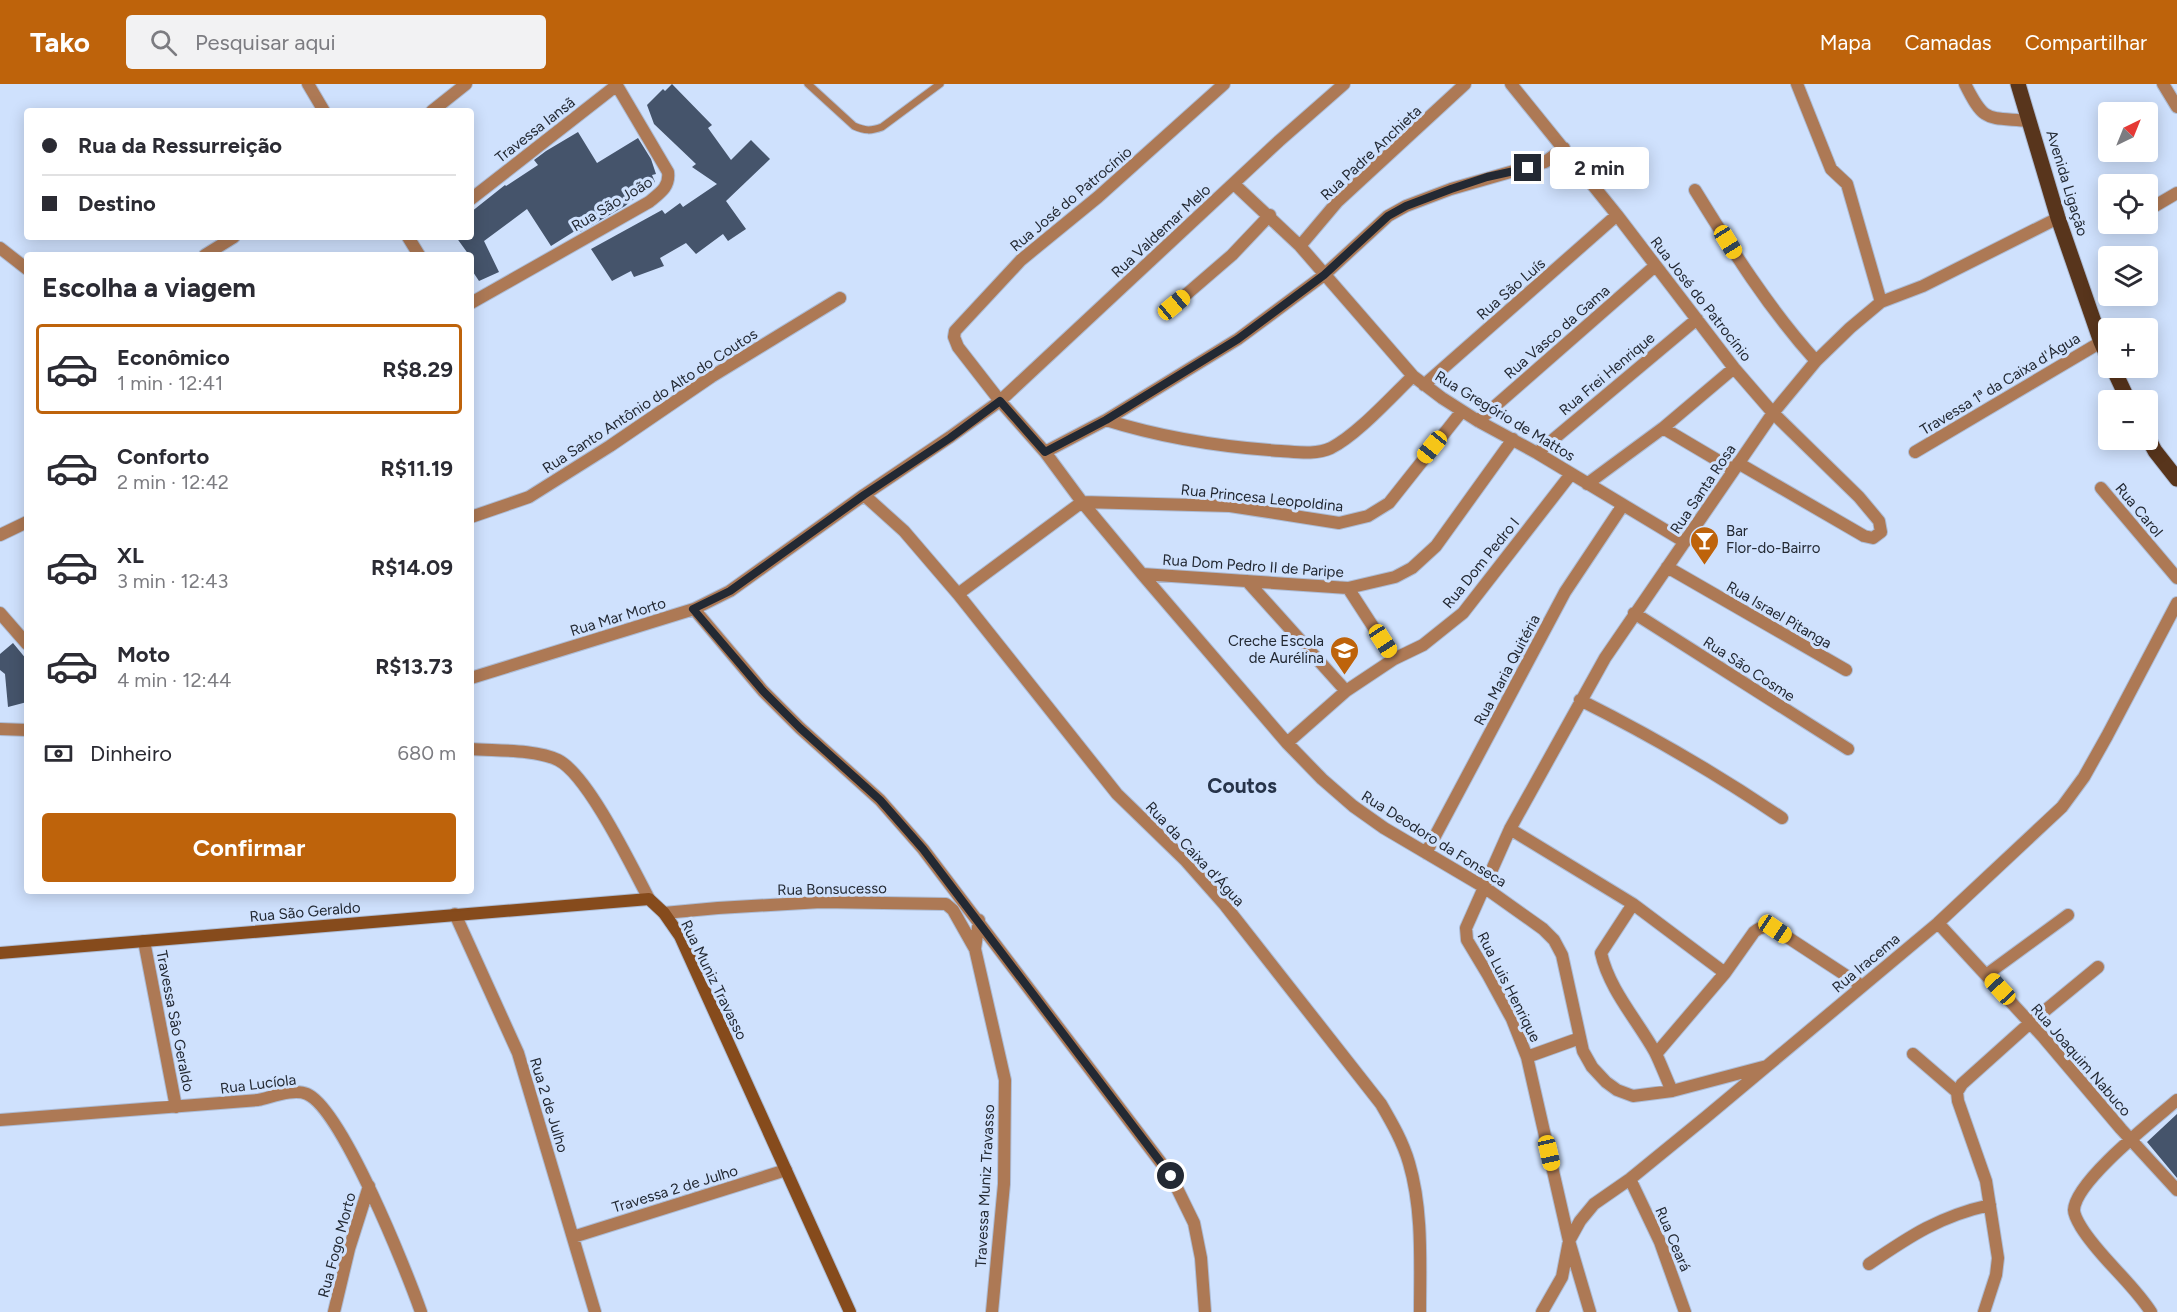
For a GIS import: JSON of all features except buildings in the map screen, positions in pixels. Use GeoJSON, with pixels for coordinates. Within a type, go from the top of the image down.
{"type":"FeatureCollection","features":[{"type":"Feature","properties":{"kind":"main road","name":"Avenida Ligação"},"geometry":{"type":"LineString","coordinates":[[2018,84],[2058,218],[2098,333]]}},
{"type":"Feature","properties":{"kind":"main road"},"geometry":{"type":"LineString","coordinates":[[2154,450],[2177,479]]}},
{"type":"Feature","properties":{"kind":"street"},"geometry":{"type":"LineString","coordinates":[[309,84],[322,108]]}},
{"type":"Feature","properties":{"kind":"street"},"geometry":{"type":"LineString","coordinates":[[436,108],[466,84]]}},
{"type":"Feature","properties":{"kind":"street","name":"Rua José do Patrocínio"},"geometry":{"type":"LineString","coordinates":[[958,346],[954,337],[955,331],[1021,260],[1098,198],[1224,84]]}},
{"type":"Feature","properties":{"kind":"street","name":"Rua Valdemar Melo"},"geometry":{"type":"LineString","coordinates":[[1000,401],[1344,84]]}},
{"type":"Feature","properties":{"kind":"street","name":"Rua Padre Anchieta"},"geometry":{"type":"LineString","coordinates":[[1300,246],[1338,201],[1465,84]]}},
{"type":"Feature","properties":{"kind":"street","name":"Rua José do Patrocínio"},"geometry":{"type":"LineString","coordinates":[[1511,84],[1617,215],[1734,368],[1773,413],[1859,497],[1879,521],[1881,528],[1877,536],[1873,538],[1864,536],[1736,466]]}},
{"type":"Feature","properties":{"kind":"street"},"geometry":{"type":"LineString","coordinates":[[1797,84],[1831,169],[1847,184],[1881,302]]}},
{"type":"Feature","properties":{"kind":"street"},"geometry":{"type":"LineString","coordinates":[[1965,84],[1977,108],[1987,117],[2029,121]]}},
{"type":"Feature","properties":{"kind":"street"},"geometry":{"type":"LineString","coordinates":[[2163,84],[2177,107]]}},
{"type":"Feature","properties":{"kind":"street","name":"Travessa Iansã"},"geometry":{"type":"LineString","coordinates":[[474,197],[617,85]]}},
{"type":"Feature","properties":{"kind":"street","name":"Rua São João"},"geometry":{"type":"LineString","coordinates":[[474,301],[649,202],[665,189],[669,181],[669,172],[617,85]]}},
{"type":"Feature","properties":{"kind":"street"},"geometry":{"type":"LineString","coordinates":[[1045,452],[1106,420],[1238,339],[1324,275],[1375,227],[1397,211],[1460,186],[1545,162],[1564,148]]}},
{"type":"Feature","properties":{"kind":"street","name":"Rua Gregório de Mattos"},"geometry":{"type":"LineString","coordinates":[[1234,184],[1270,215],[1300,246],[1413,376],[1424,385],[1478,421],[1537,453],[1685,542]]}},
{"type":"Feature","properties":{"kind":"street"},"geometry":{"type":"LineString","coordinates":[[1695,190],[1765,299],[1816,361]]}},
{"type":"Feature","properties":{"kind":"street"},"geometry":{"type":"LineString","coordinates":[[2158,204],[2177,193]]}},
{"type":"Feature","properties":{"kind":"street"},"geometry":{"type":"LineString","coordinates":[[1174,305],[1232,255],[1270,215]]}},
{"type":"Feature","properties":{"kind":"street","name":"Rua São Luís"},"geometry":{"type":"LineString","coordinates":[[1424,385],[1617,215]]}},
{"type":"Feature","properties":{"kind":"street","name":"Rua Santa Rosa"},"geometry":{"type":"LineString","coordinates":[[1484,887],[1510,829],[1580,700],[1634,613],[1773,413],[1816,361],[1881,302],[1923,286],[2058,218]]}},
{"type":"Feature","properties":{"kind":"street"},"geometry":{"type":"LineString","coordinates":[[211,252],[229,240]]}},
{"type":"Feature","properties":{"kind":"street"},"geometry":{"type":"LineString","coordinates":[[0,248],[24,267]]}},
{"type":"Feature","properties":{"kind":"street","name":"Rua Vasco da Gama"},"geometry":{"type":"LineString","coordinates":[[1478,421],[1655,266]]}},
{"type":"Feature","properties":{"kind":"street","name":"Rua Santo Antônio do Alto do Coutos"},"geometry":{"type":"LineString","coordinates":[[474,516],[529,497],[610,446],[711,377],[840,298]]}},
{"type":"Feature","properties":{"kind":"street","name":"Rua Frei Henrique"},"geometry":{"type":"LineString","coordinates":[[1537,453],[1697,319]]}},
{"type":"Feature","properties":{"kind":"street","name":"Travessa 1ª da Caixa d'Água"},"geometry":{"type":"LineString","coordinates":[[1915,452],[2098,344]]}},
{"type":"Feature","properties":{"kind":"street","name":"Rua Deodoro da Fonseca"},"geometry":{"type":"LineString","coordinates":[[958,346],[1000,401],[1045,452],[1082,502],[1142,574],[1287,743],[1322,779],[1353,806],[1484,887],[1543,929],[1554,940],[1562,955],[1583,1051],[1592,1067],[1606,1082],[1617,1090],[1634,1096],[1672,1091],[1767,1066]]}},
{"type":"Feature","properties":{"kind":"street"},"geometry":{"type":"LineString","coordinates":[[1587,484],[1663,428],[1734,368]]}},
{"type":"Feature","properties":{"kind":"street"},"geometry":{"type":"LineString","coordinates":[[1106,420],[1154,433],[1239,448],[1311,453],[1328,450],[1344,440],[1413,376]]}},
{"type":"Feature","properties":{"kind":"street","name":"Rua Mar Morto"},"geometry":{"type":"LineString","coordinates":[[474,676],[693,609],[730,591],[1000,401]]}},
{"type":"Feature","properties":{"kind":"street","name":"Rua Princesa Leopoldina"},"geometry":{"type":"LineString","coordinates":[[1082,502],[1230,506],[1339,523],[1368,516],[1389,503],[1462,411]]}},
{"type":"Feature","properties":{"kind":"street"},"geometry":{"type":"LineString","coordinates":[[1663,428],[1736,466]]}},
{"type":"Feature","properties":{"kind":"street","name":"Rua Dom Pedro II de Paripe"},"geometry":{"type":"LineString","coordinates":[[1142,574],[1348,588],[1395,577],[1412,568],[1436,546],[1513,440]]}},
{"type":"Feature","properties":{"kind":"street","name":"Rua Dom Pedro I"},"geometry":{"type":"LineString","coordinates":[[1287,743],[1346,691],[1395,659],[1423,645],[1463,613],[1571,474]]}},
{"type":"Feature","properties":{"kind":"street","name":"Rua Carol"},"geometry":{"type":"LineString","coordinates":[[2101,488],[2177,578]]}},
{"type":"Feature","properties":{"kind":"street","name":"Rua da Caixa d'Água"},"geometry":{"type":"LineString","coordinates":[[864,495],[904,531],[958,594],[1117,794],[1186,861],[1224,904],[1381,1104],[1400,1137],[1411,1174],[1417,1206],[1420,1312]]}},
{"type":"Feature","properties":{"kind":"street"},"geometry":{"type":"LineString","coordinates":[[958,594],[1082,502]]}},
{"type":"Feature","properties":{"kind":"street","name":"Rua Maria Quitéria"},"geometry":{"type":"LineString","coordinates":[[1426,853],[1565,592],[1623,505]]}},
{"type":"Feature","properties":{"kind":"street"},"geometry":{"type":"LineString","coordinates":[[0,535],[24,523]]}},
{"type":"Feature","properties":{"kind":"street","name":"Rua Israel Pitanga"},"geometry":{"type":"LineString","coordinates":[[1667,567],[1846,670]]}},
{"type":"Feature","properties":{"kind":"street"},"geometry":{"type":"LineString","coordinates":[[1247,581],[1346,691]]}},
{"type":"Feature","properties":{"kind":"street"},"geometry":{"type":"LineString","coordinates":[[1348,588],[1395,659]]}},
{"type":"Feature","properties":{"kind":"street","name":"Rua Iracema"},"geometry":{"type":"LineString","coordinates":[[1542,1312],[1562,1277],[1569,1241],[1580,1221],[1594,1204],[1630,1179],[1938,923],[2062,807],[2084,777],[2177,603]]}},
{"type":"Feature","properties":{"kind":"street"},"geometry":{"type":"LineString","coordinates":[[693,609],[763,691],[800,728],[880,800],[923,849],[1171,1176],[1194,1223],[1201,1258],[1205,1312]]}},
{"type":"Feature","properties":{"kind":"street"},"geometry":{"type":"LineString","coordinates":[[0,613],[24,641]]}},
{"type":"Feature","properties":{"kind":"street","name":"Rua São Cosme"},"geometry":{"type":"LineString","coordinates":[[1634,613],[1848,749]]}},
{"type":"Feature","properties":{"kind":"street"},"geometry":{"type":"LineString","coordinates":[[1580,700],[1641,730],[1713,772],[1782,818]]}},
{"type":"Feature","properties":{"kind":"street"},"geometry":{"type":"LineString","coordinates":[[0,729],[24,727]]}},
{"type":"Feature","properties":{"kind":"street","name":"Rua Muniz Travasso"},"geometry":{"type":"LineString","coordinates":[[474,749],[534,754],[558,760],[572,770],[590,793],[649,899],[664,914],[680,936],[850,1312]]}},
{"type":"Feature","properties":{"kind":"street"},"geometry":{"type":"LineString","coordinates":[[1510,829],[1633,904],[1725,972]]}},
{"type":"Feature","properties":{"kind":"street","name":"Rua Luis Henrique"},"geometry":{"type":"LineString","coordinates":[[1484,887],[1465,934],[1512,1020],[1527,1057],[1569,1241],[1590,1312]]}},
{"type":"Feature","properties":{"kind":"street","name":"Rua São Geraldo"},"geometry":{"type":"LineString","coordinates":[[0,953],[649,899]]}},
{"type":"Feature","properties":{"kind":"street","name":"Rua Bonsucesso"},"geometry":{"type":"LineString","coordinates":[[664,914],[718,908],[821,902],[946,904],[953,910],[975,949]]}},
{"type":"Feature","properties":{"kind":"street"},"geometry":{"type":"LineString","coordinates":[[1633,904],[1601,953],[1603,964],[1656,1054],[1672,1091]]}},
{"type":"Feature","properties":{"kind":"street","name":"Rua 2 de Julho"},"geometry":{"type":"LineString","coordinates":[[455,914],[518,1053],[595,1312]]}},
{"type":"Feature","properties":{"kind":"street"},"geometry":{"type":"LineString","coordinates":[[1986,975],[2068,915]]}},
{"type":"Feature","properties":{"kind":"street","name":"Travessa Muniz Travasso"},"geometry":{"type":"LineString","coordinates":[[979,920],[975,949],[1005,1080],[1004,1184],[992,1312]]}},
{"type":"Feature","properties":{"kind":"street","name":"Rua Joaquim Nabuco"},"geometry":{"type":"LineString","coordinates":[[1938,923],[2030,1023],[2129,1139],[2177,1190]]}},
{"type":"Feature","properties":{"kind":"street"},"geometry":{"type":"LineString","coordinates":[[1656,1054],[1759,928],[1775,929],[1862,986]]}},
{"type":"Feature","properties":{"kind":"street","name":"Travessa Sâo Geraldo"},"geometry":{"type":"LineString","coordinates":[[144,941],[176,1107]]}},
{"type":"Feature","properties":{"kind":"street"},"geometry":{"type":"LineString","coordinates":[[1984,1312],[1997,1267],[1990,1205],[1986,1181],[1958,1101],[1957,1092],[1962,1084],[2030,1023],[2098,967]]}},
{"type":"Feature","properties":{"kind":"street"},"geometry":{"type":"LineString","coordinates":[[1527,1057],[1580,1038]]}},
{"type":"Feature","properties":{"kind":"street"},"geometry":{"type":"LineString","coordinates":[[1913,1054],[1957,1092]]}},
{"type":"Feature","properties":{"kind":"street","name":"Rua Lucíola"},"geometry":{"type":"LineString","coordinates":[[0,1120],[258,1100],[290,1093],[309,1094],[317,1101],[340,1133],[369,1186],[410,1280],[421,1312]]}},
{"type":"Feature","properties":{"kind":"street"},"geometry":{"type":"LineString","coordinates":[[2151,1312],[2137,1292],[2086,1234],[2075,1214],[2077,1201],[2101,1168],[2129,1139],[2177,1100]]}},
{"type":"Feature","properties":{"kind":"street","name":"Travessa 2 de Julho"},"geometry":{"type":"LineString","coordinates":[[573,1237],[786,1170]]}},
{"type":"Feature","properties":{"kind":"street","name":"Rua Ceará"},"geometry":{"type":"LineString","coordinates":[[1630,1179],[1660,1242],[1685,1312]]}},
{"type":"Feature","properties":{"kind":"street","name":"Rua Fogo Morto"},"geometry":{"type":"LineString","coordinates":[[334,1312],[369,1186]]}},
{"type":"Feature","properties":{"kind":"street"},"geometry":{"type":"LineString","coordinates":[[1869,1264],[1936,1222],[1970,1209],[1990,1205]]}},
{"type":"Feature","properties":{"kind":"lane"},"geometry":{"type":"LineString","coordinates":[[808,84],[854,126],[872,131],[882,127],[940,84]]}},
{"type":"Feature","properties":{"kind":"place","name":"Bar Flor-do-Bairro"},"geometry":{"type":"Point","coordinates":[1705,566]}},
{"type":"Feature","properties":{"kind":"place","name":"Creche Escola de Aurélina"},"geometry":{"type":"Point","coordinates":[1345,676]}},
{"type":"Feature","properties":{"kind":"district","name":"Coutos"},"geometry":{"type":"Point","coordinates":[1242,786]}},
{"type":"Feature","properties":{"kind":"route"},"geometry":{"type":"LineString","coordinates":[[1171,1176],[964,900],[923,849],[880,800],[800,728],[763,691],[693,609],[730,591],[1000,401],[1045,452],[1106,420],[1238,339],[1324,275],[1388,216],[1406,206],[1451,189],[1487,177],[1528,168]]}}]}
